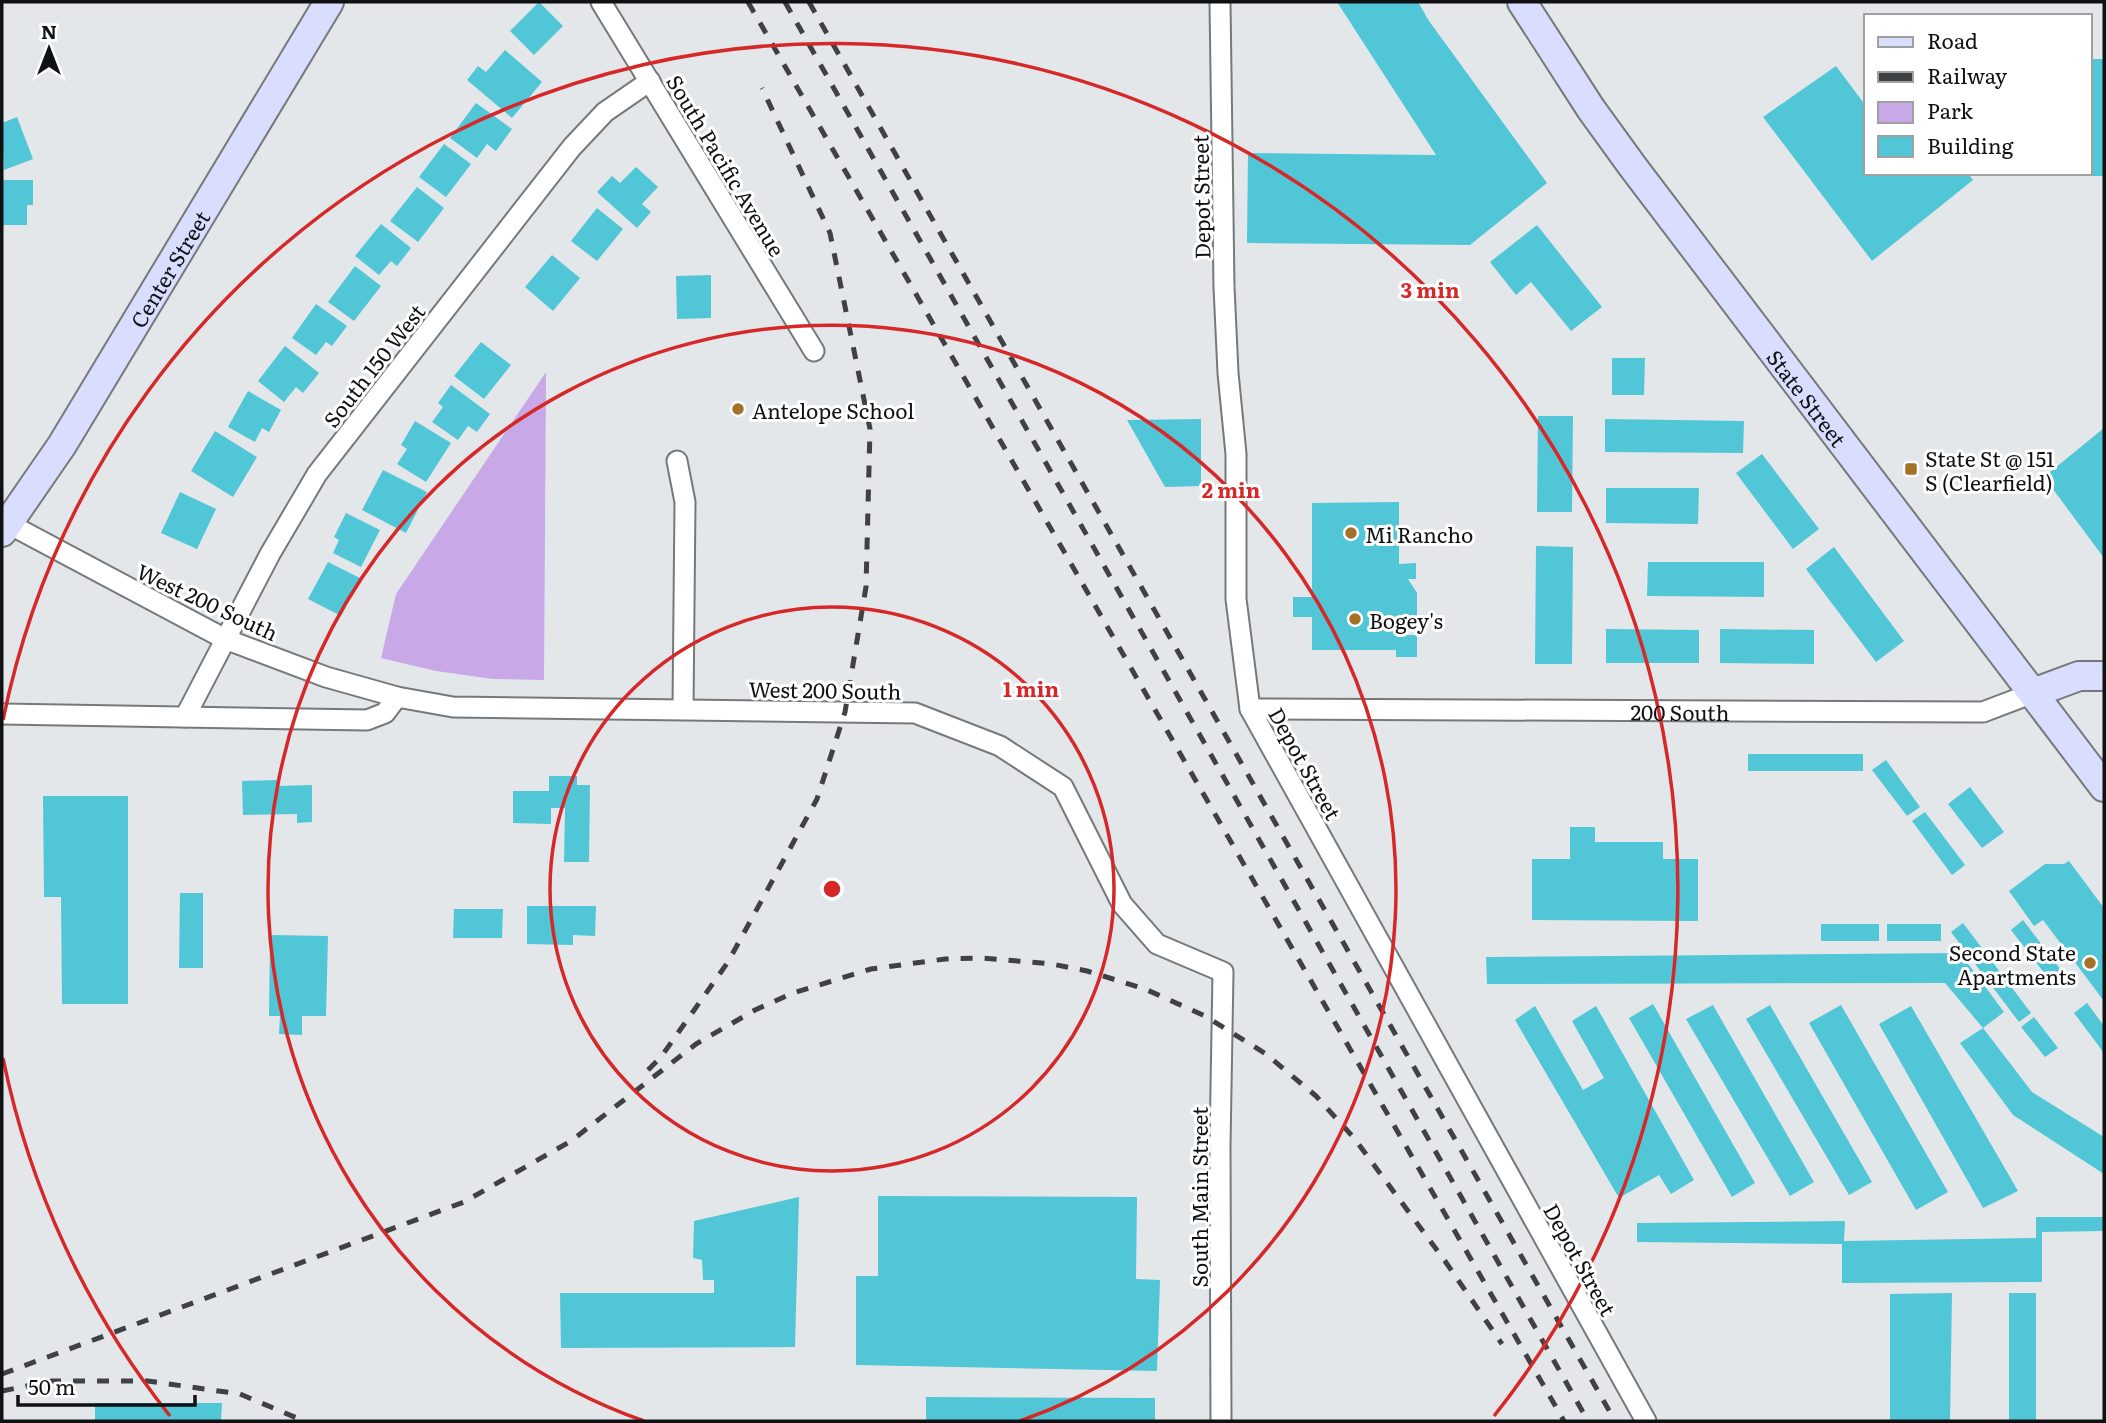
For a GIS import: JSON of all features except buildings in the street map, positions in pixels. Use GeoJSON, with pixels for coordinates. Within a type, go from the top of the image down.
{"type":"FeatureCollection","features":[{"type":"Feature","properties":{"kind":"main road","name":"Center Street"},"geometry":{"type":"LineString","coordinates":[[5,528],[62,445],[329,2]]}},
{"type":"Feature","properties":{"kind":"main road","name":"State Street"},"geometry":{"type":"LineString","coordinates":[[1522,2],[1591,109],[1641,177],[2104,787]]}},
{"type":"Feature","properties":{"kind":"main road","name":"200 South"},"geometry":{"type":"LineString","coordinates":[[2033,693],[2079,676],[2104,676]]}},
{"type":"Feature","properties":{"kind":"street","name":"South Pacific Avenue"},"geometry":{"type":"LineString","coordinates":[[601,2],[814,351]]}},
{"type":"Feature","properties":{"kind":"street","name":"Depot Street"},"geometry":{"type":"LineString","coordinates":[[1220,2],[1224,287],[1228,373],[1236,454],[1236,599],[1250,709],[1646,1421]]}},
{"type":"Feature","properties":{"kind":"street","name":"South 150 West"},"geometry":{"type":"LineString","coordinates":[[185,717],[270,554],[317,474],[572,147],[606,112],[650,81]]}},
{"type":"Feature","properties":{"kind":"street"},"geometry":{"type":"LineString","coordinates":[[677,461],[685,502],[683,709]]}},
{"type":"Feature","properties":{"kind":"street","name":"West 200 South"},"geometry":{"type":"LineString","coordinates":[[5,528],[225,639],[326,677],[397,697],[453,707],[915,713],[999,746],[1063,787],[1122,904],[1157,944],[1223,972]]}},
{"type":"Feature","properties":{"kind":"street","name":"200 South"},"geometry":{"type":"LineString","coordinates":[[1250,709],[1983,712],[2033,693]]}},
{"type":"Feature","properties":{"kind":"street"},"geometry":{"type":"LineString","coordinates":[[2,714],[367,720],[385,713],[397,697]]}},
{"type":"Feature","properties":{"kind":"street","name":"South Main Street"},"geometry":{"type":"LineString","coordinates":[[1222,1421],[1220,1146],[1223,972]]}},
{"type":"Feature","properties":{"kind":"green space"},"geometry":{"type":"Polygon","coordinates":[[[546,372],[544,680],[493,679],[436,671],[381,658],[396,594],[546,372]]]}},
{"type":"Feature","properties":{"kind":"railway"},"geometry":{"type":"LineString","coordinates":[[748,2],[1564,1421]]}},
{"type":"Feature","properties":{"kind":"railway"},"geometry":{"type":"LineString","coordinates":[[785,2],[1588,1421]]}},
{"type":"Feature","properties":{"kind":"railway"},"geometry":{"type":"LineString","coordinates":[[809,2],[1615,1421]]}},
{"type":"Feature","properties":{"kind":"railway"},"geometry":{"type":"LineString","coordinates":[[648,1070],[661,1057],[728,962],[817,799],[845,712],[866,587],[870,429],[830,233],[762,88]]}},
{"type":"Feature","properties":{"kind":"railway"},"geometry":{"type":"LineString","coordinates":[[2,1374],[464,1202],[571,1141],[696,1044],[755,1010],[793,993],[871,969],[945,959],[982,958],[1052,964],[1087,971],[1145,989],[1205,1016],[1266,1054],[1316,1096],[1354,1138],[1445,1261],[1502,1344]]}},
{"type":"Feature","properties":{"kind":"railway"},"geometry":{"type":"LineString","coordinates":[[2,1391],[52,1381],[148,1381],[240,1394],[304,1421]]}},
{"type":"Feature","properties":{"kind":"place","name":"Antelope School"},"geometry":{"type":"Point","coordinates":[738,409]}},
{"type":"Feature","properties":{"kind":"place","name":"State St @ 151 S (Clearfield)"},"geometry":{"type":"Point","coordinates":[1911,469]}},
{"type":"Feature","properties":{"kind":"place","name":"Mi Rancho"},"geometry":{"type":"Point","coordinates":[1351,533]}},
{"type":"Feature","properties":{"kind":"place","name":"Bogey's"},"geometry":{"type":"Point","coordinates":[1355,619]}},
{"type":"Feature","properties":{"kind":"place","name":"Second State Apartments"},"geometry":{"type":"Point","coordinates":[2090,963]}}]}
